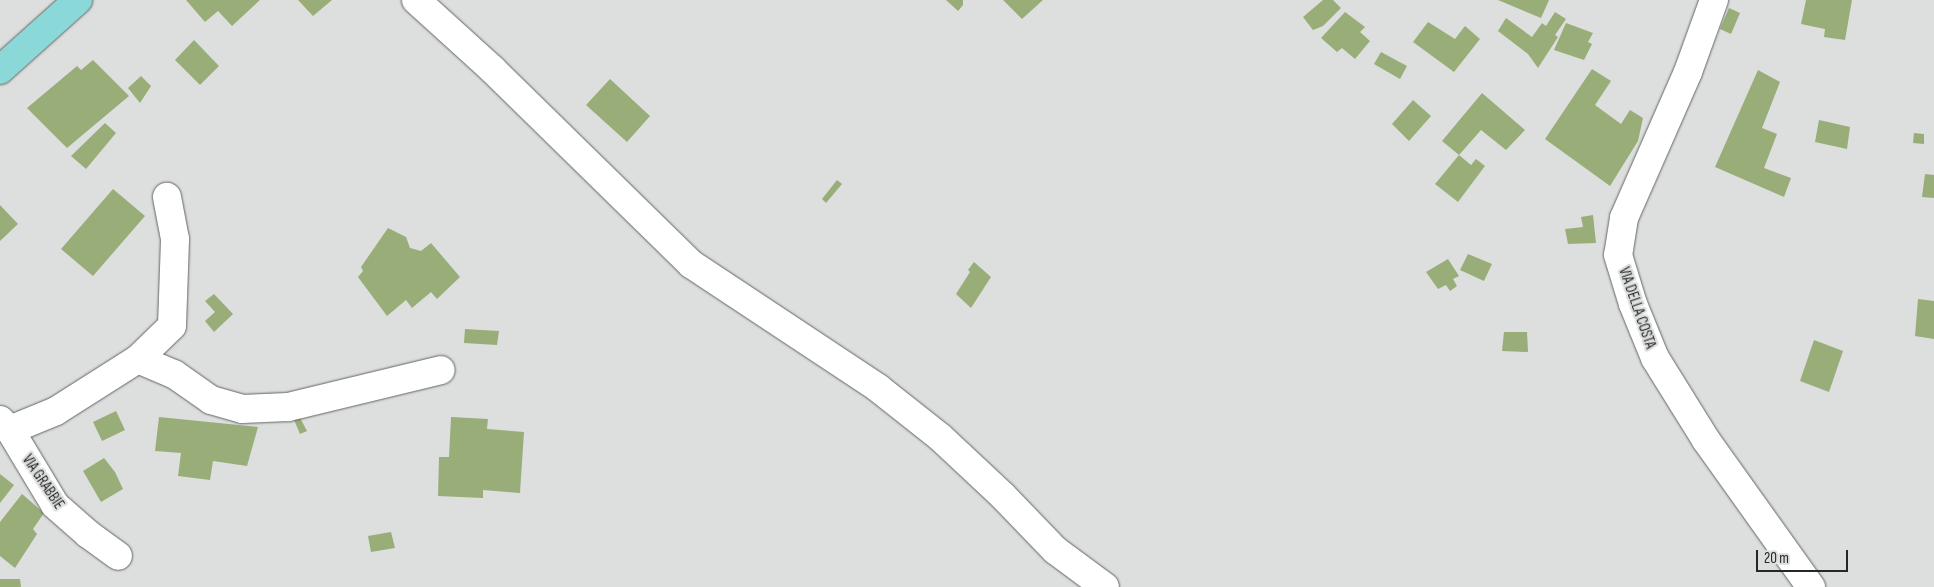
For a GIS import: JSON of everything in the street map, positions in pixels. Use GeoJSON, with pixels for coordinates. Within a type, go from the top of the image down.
{"type":"FeatureCollection","features":[{"type":"Feature","properties":{"kind":"main road"},"geometry":{"type":"LineString","coordinates":[[0,70],[78,0]]}},
{"type":"Feature","properties":{"kind":"street"},"geometry":{"type":"LineString","coordinates":[[416,0],[499,76],[690,264],[878,388],[940,437],[1003,496],[1055,550],[1105,587]]}},
{"type":"Feature","properties":{"kind":"street","name":"VIA DELLA COSTA"},"geometry":{"type":"LineString","coordinates":[[1714,0],[1688,72],[1624,218],[1618,255],[1633,304],[1655,358],[1706,440],[1811,587]]}},
{"type":"Feature","properties":{"kind":"street"},"geometry":{"type":"LineString","coordinates":[[5,425],[56,411],[138,359],[172,326],[175,239],[167,198]]}},
{"type":"Feature","properties":{"kind":"street"},"geometry":{"type":"LineString","coordinates":[[138,359],[174,374],[211,400],[242,408],[288,407],[441,370]]}},
{"type":"Feature","properties":{"kind":"street","name":"VIA GRABBIE"},"geometry":{"type":"LineString","coordinates":[[5,425],[55,505],[88,534],[118,556]]}},
{"type":"Feature","properties":{"kind":"building"},"geometry":{"type":"Polygon","coordinates":[[[186,0],[260,0],[232,26],[218,11],[205,22],[186,0]]]}},
{"type":"Feature","properties":{"kind":"building"},"geometry":{"type":"Polygon","coordinates":[[[298,0],[332,0],[313,16],[298,0]]]}},
{"type":"Feature","properties":{"kind":"building"},"geometry":{"type":"Polygon","coordinates":[[[946,0],[963,0],[963,5],[958,11],[946,0]]]}},
{"type":"Feature","properties":{"kind":"building"},"geometry":{"type":"Polygon","coordinates":[[[1003,0],[1043,0],[1022,19],[1003,0]]]}},
{"type":"Feature","properties":{"kind":"building"},"geometry":{"type":"Polygon","coordinates":[[[1323,0],[1333,0],[1341,8],[1323,26],[1313,30],[1303,17],[1323,0]]]}},
{"type":"Feature","properties":{"kind":"building"},"geometry":{"type":"Polygon","coordinates":[[[1498,0],[1549,0],[1541,18],[1498,0]]]}},
{"type":"Feature","properties":{"kind":"building"},"geometry":{"type":"Polygon","coordinates":[[[1806,0],[1852,0],[1845,40],[1824,37],[1825,29],[1801,24],[1806,0]]]}},
{"type":"Feature","properties":{"kind":"building"},"geometry":{"type":"Polygon","coordinates":[[[1729,8],[1740,13],[1731,34],[1720,29],[1729,8]]]}},
{"type":"Feature","properties":{"kind":"building"},"geometry":{"type":"Polygon","coordinates":[[[1345,12],[1365,27],[1360,32],[1370,41],[1355,59],[1342,48],[1337,52],[1321,38],[1345,12]]]}},
{"type":"Feature","properties":{"kind":"building"},"geometry":{"type":"Polygon","coordinates":[[[1555,12],[1566,19],[1555,35],[1558,37],[1538,68],[1528,54],[1498,31],[1506,18],[1532,37],[1542,23],[1546,26],[1555,12]]]}},
{"type":"Feature","properties":{"kind":"building"},"geometry":{"type":"Polygon","coordinates":[[[1428,22],[1455,39],[1465,26],[1480,39],[1454,72],[1413,42],[1428,22]]]}},
{"type":"Feature","properties":{"kind":"building"},"geometry":{"type":"Polygon","coordinates":[[[1566,23],[1593,33],[1588,42],[1592,44],[1584,60],[1554,50],[1566,23]]]}},
{"type":"Feature","properties":{"kind":"building"},"geometry":{"type":"Polygon","coordinates":[[[194,40],[219,66],[200,85],[175,60],[194,40]]]}},
{"type":"Feature","properties":{"kind":"building"},"geometry":{"type":"Polygon","coordinates":[[[1381,52],[1407,66],[1400,79],[1374,64],[1381,52]]]}},
{"type":"Feature","properties":{"kind":"building"},"geometry":{"type":"Polygon","coordinates":[[[93,60],[129,96],[67,148],[27,108],[77,66],[81,70],[93,60]]]}},
{"type":"Feature","properties":{"kind":"building"},"geometry":{"type":"Polygon","coordinates":[[[1592,69],[1611,81],[1595,105],[1621,124],[1630,110],[1643,118],[1638,141],[1610,186],[1545,139],[1592,69]]]}},
{"type":"Feature","properties":{"kind":"building"},"geometry":{"type":"Polygon","coordinates":[[[1758,70],[1780,82],[1762,128],[1777,134],[1764,168],[1791,178],[1784,197],[1715,167],[1758,70]]]}},
{"type":"Feature","properties":{"kind":"building"},"geometry":{"type":"Polygon","coordinates":[[[141,76],[151,86],[140,103],[128,88],[141,76]]]}},
{"type":"Feature","properties":{"kind":"building"},"geometry":{"type":"Polygon","coordinates":[[[610,79],[650,116],[627,142],[586,105],[610,79]]]}},
{"type":"Feature","properties":{"kind":"building"},"geometry":{"type":"Polygon","coordinates":[[[1482,93],[1525,130],[1506,150],[1481,130],[1459,155],[1442,141],[1482,93]]]}},
{"type":"Feature","properties":{"kind":"building"},"geometry":{"type":"Polygon","coordinates":[[[1413,100],[1431,116],[1409,141],[1392,124],[1413,100]]]}},
{"type":"Feature","properties":{"kind":"building"},"geometry":{"type":"Polygon","coordinates":[[[1819,120],[1850,127],[1847,149],[1815,142],[1819,120]]]}},
{"type":"Feature","properties":{"kind":"building"},"geometry":{"type":"Polygon","coordinates":[[[105,123],[116,133],[86,169],[71,156],[105,123]]]}},
{"type":"Feature","properties":{"kind":"building"},"geometry":{"type":"Polygon","coordinates":[[[1914,133],[1924,134],[1924,144],[1913,143],[1914,133]]]}},
{"type":"Feature","properties":{"kind":"building"},"geometry":{"type":"Polygon","coordinates":[[[1459,155],[1471,165],[1476,159],[1485,166],[1458,202],[1435,184],[1459,155]]]}},
{"type":"Feature","properties":{"kind":"building"},"geometry":{"type":"Polygon","coordinates":[[[1925,174],[1934,175],[1934,198],[1922,197],[1925,174]]]}},
{"type":"Feature","properties":{"kind":"building"},"geometry":{"type":"Polygon","coordinates":[[[837,180],[842,184],[826,203],[822,199],[837,180]]]}},
{"type":"Feature","properties":{"kind":"building"},"geometry":{"type":"Polygon","coordinates":[[[113,189],[145,216],[93,276],[61,249],[113,189]]]}},
{"type":"Feature","properties":{"kind":"building"},"geometry":{"type":"Polygon","coordinates":[[[0,205],[18,224],[0,241],[0,205]]]}},
{"type":"Feature","properties":{"kind":"building"},"geometry":{"type":"Polygon","coordinates":[[[1593,215],[1596,243],[1568,244],[1565,229],[1583,227],[1581,217],[1593,215]]]}},
{"type":"Feature","properties":{"kind":"building"},"geometry":{"type":"Polygon","coordinates":[[[388,228],[406,237],[410,248],[421,251],[431,243],[460,277],[437,299],[431,292],[412,308],[406,300],[387,316],[358,277],[363,271],[361,267],[388,228]]]}},
{"type":"Feature","properties":{"kind":"building"},"geometry":{"type":"Polygon","coordinates":[[[1468,254],[1492,264],[1484,281],[1460,270],[1468,254]]]}},
{"type":"Feature","properties":{"kind":"building"},"geometry":{"type":"Polygon","coordinates":[[[1448,259],[1459,276],[1453,279],[1457,286],[1450,291],[1446,285],[1438,289],[1426,272],[1448,259]]]}},
{"type":"Feature","properties":{"kind":"building"},"geometry":{"type":"Polygon","coordinates":[[[974,262],[991,277],[971,308],[956,294],[974,262]]]}},
{"type":"Feature","properties":{"kind":"building"},"geometry":{"type":"Polygon","coordinates":[[[214,294],[233,314],[214,332],[205,321],[215,312],[205,301],[214,294]]]}},
{"type":"Feature","properties":{"kind":"building"},"geometry":{"type":"Polygon","coordinates":[[[1918,299],[1934,301],[1934,339],[1915,336],[1918,299]]]}},
{"type":"Feature","properties":{"kind":"building"},"geometry":{"type":"Polygon","coordinates":[[[465,329],[499,331],[497,345],[464,343],[465,329]]]}},
{"type":"Feature","properties":{"kind":"building"},"geometry":{"type":"Polygon","coordinates":[[[1504,332],[1527,332],[1528,352],[1502,351],[1504,332]]]}},
{"type":"Feature","properties":{"kind":"building"},"geometry":{"type":"Polygon","coordinates":[[[1814,340],[1843,351],[1829,392],[1800,381],[1814,340]]]}},
{"type":"Feature","properties":{"kind":"building"},"geometry":{"type":"Polygon","coordinates":[[[116,411],[125,430],[102,441],[93,422],[116,411]]]}},
{"type":"Feature","properties":{"kind":"building"},"geometry":{"type":"Polygon","coordinates":[[[297,412],[307,431],[300,434],[292,415],[297,412]]]}},
{"type":"Feature","properties":{"kind":"building"},"geometry":{"type":"Polygon","coordinates":[[[159,417],[258,427],[247,466],[213,461],[210,480],[178,476],[181,453],[155,451],[159,417]]]}},
{"type":"Feature","properties":{"kind":"building"},"geometry":{"type":"Polygon","coordinates":[[[451,417],[488,419],[487,429],[524,432],[520,493],[483,490],[483,498],[438,496],[439,457],[449,457],[451,417]]]}},
{"type":"Feature","properties":{"kind":"building"},"geometry":{"type":"Polygon","coordinates":[[[104,458],[115,472],[123,489],[101,502],[83,471],[104,458]]]}},
{"type":"Feature","properties":{"kind":"building"},"geometry":{"type":"Polygon","coordinates":[[[0,474],[14,485],[0,503],[0,474]]]}},
{"type":"Feature","properties":{"kind":"building"},"geometry":{"type":"Polygon","coordinates":[[[22,494],[44,513],[33,529],[37,534],[15,568],[0,556],[0,522],[22,494]]]}},
{"type":"Feature","properties":{"kind":"building"},"geometry":{"type":"Polygon","coordinates":[[[391,532],[395,548],[371,552],[368,536],[391,532]]]}},
{"type":"Feature","properties":{"kind":"building"},"geometry":{"type":"Polygon","coordinates":[[[0,579],[20,579],[21,587],[0,587],[0,579]]]}}]}
